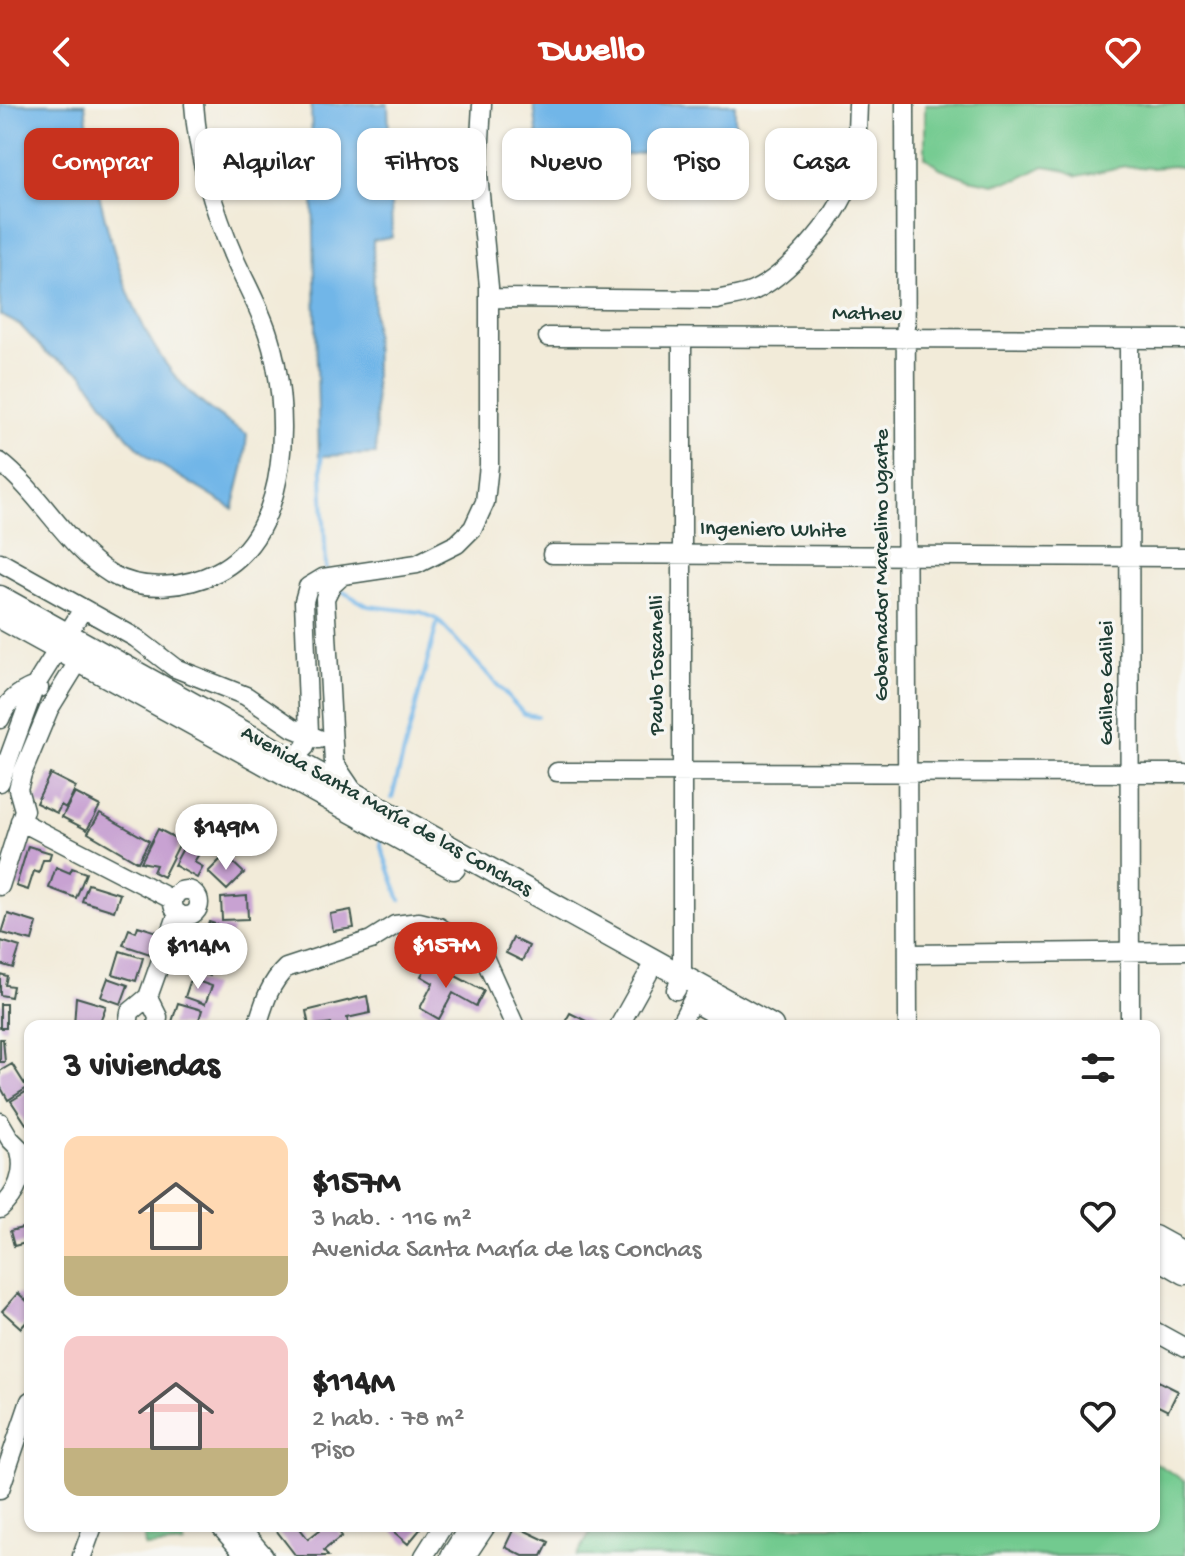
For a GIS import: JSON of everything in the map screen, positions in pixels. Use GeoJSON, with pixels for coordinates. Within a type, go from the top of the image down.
{"type":"FeatureCollection","features":[{"type":"Feature","properties":{"kind":"main road","name":"Avenida Santa María de las Conchas"},"geometry":{"type":"LineString","coordinates":[[0,597],[62,642],[648,974],[691,986]]}},
{"type":"Feature","properties":{"kind":"main road","name":"Avenida Santa María de las Conchas"},"geometry":{"type":"LineString","coordinates":[[0,617],[62,642]]}},
{"type":"Feature","properties":{"kind":"main road","name":"Avenida Santa María de las Conchas"},"geometry":{"type":"LineString","coordinates":[[83,654],[188,703],[358,796],[691,986],[731,1015]]}},
{"type":"Feature","properties":{"kind":"main road"},"geometry":{"type":"LineString","coordinates":[[1160,1240],[1185,1254]]}},
{"type":"Feature","properties":{"kind":"main road"},"geometry":{"type":"LineString","coordinates":[[1160,1258],[1185,1273]]}},
{"type":"Feature","properties":{"kind":"street"},"geometry":{"type":"LineString","coordinates":[[0,462],[30,488],[99,566],[124,580],[139,584],[174,586],[207,577],[235,560],[263,526],[273,497],[280,450],[280,411],[274,355],[261,316],[220,224],[201,155],[194,104]]}},
{"type":"Feature","properties":{"kind":"street"},"geometry":{"type":"LineString","coordinates":[[292,760],[305,747],[309,733],[304,601],[308,587],[323,578],[417,564],[457,544],[473,528],[488,488],[489,298],[478,174],[482,104]]}},
{"type":"Feature","properties":{"kind":"street"},"geometry":{"type":"LineString","coordinates":[[489,298],[717,300],[750,293],[791,265],[835,211],[848,185],[855,158],[858,104]]}},
{"type":"Feature","properties":{"kind":"street","name":"Gobernador Marcelino Ugarte"},"geometry":{"type":"LineString","coordinates":[[905,104],[908,1020]]}},
{"type":"Feature","properties":{"kind":"street","name":"Matheu"},"geometry":{"type":"LineString","coordinates":[[548,337],[1185,339]]}},
{"type":"Feature","properties":{"kind":"street","name":"Paulo Toscanelli"},"geometry":{"type":"LineString","coordinates":[[682,338],[683,770],[691,986]]}},
{"type":"Feature","properties":{"kind":"street","name":"Galileo Galilei"},"geometry":{"type":"LineString","coordinates":[[1129,339],[1132,773],[1130,1020]]}},
{"type":"Feature","properties":{"kind":"street","name":"Ingeniero White"},"geometry":{"type":"LineString","coordinates":[[552,554],[1185,557]]}},
{"type":"Feature","properties":{"kind":"street"},"geometry":{"type":"LineString","coordinates":[[0,562],[136,638],[175,668],[246,696],[293,728],[332,746]]}},
{"type":"Feature","properties":{"kind":"street"},"geometry":{"type":"LineString","coordinates":[[343,575],[331,586],[325,598],[332,746],[338,770],[358,796]]}},
{"type":"Feature","properties":{"kind":"street"},"geometry":{"type":"LineString","coordinates":[[18,789],[0,782],[15,748],[35,686],[83,609]]}},
{"type":"Feature","properties":{"kind":"street"},"geometry":{"type":"LineString","coordinates":[[136,638],[188,703]]}},
{"type":"Feature","properties":{"kind":"street"},"geometry":{"type":"LineString","coordinates":[[0,886],[12,830],[24,810],[18,789],[15,748],[83,654]]}},
{"type":"Feature","properties":{"kind":"street"},"geometry":{"type":"LineString","coordinates":[[35,686],[56,695]]}},
{"type":"Feature","properties":{"kind":"street"},"geometry":{"type":"LineString","coordinates":[[0,719],[16,696],[35,686]]}},
{"type":"Feature","properties":{"kind":"street"},"geometry":{"type":"LineString","coordinates":[[557,772],[1185,773]]}},
{"type":"Feature","properties":{"kind":"street"},"geometry":{"type":"LineString","coordinates":[[12,830],[176,907],[148,997],[130,1012],[129,1020]]}},
{"type":"Feature","properties":{"kind":"street"},"geometry":{"type":"LineString","coordinates":[[259,1020],[269,990],[286,968],[371,940],[395,925],[419,922],[439,927],[484,957],[512,1020]]}},
{"type":"Feature","properties":{"kind":"street"},"geometry":{"type":"LineString","coordinates":[[908,954],[1185,951]]}},
{"type":"Feature","properties":{"kind":"street"},"geometry":{"type":"LineString","coordinates":[[622,1020],[648,974]]}},
{"type":"Feature","properties":{"kind":"street"},"geometry":{"type":"LineString","coordinates":[[681,1020],[691,986]]}},
{"type":"Feature","properties":{"kind":"street"},"geometry":{"type":"LineString","coordinates":[[148,997],[158,1020]]}},
{"type":"Feature","properties":{"kind":"street"},"geometry":{"type":"LineString","coordinates":[[731,1015],[757,1020]]}},
{"type":"Feature","properties":{"kind":"street"},"geometry":{"type":"LineString","coordinates":[[0,1122],[24,1154]]}},
{"type":"Feature","properties":{"kind":"street"},"geometry":{"type":"LineString","coordinates":[[5,1204],[16,1191],[24,1158]]}},
{"type":"Feature","properties":{"kind":"street"},"geometry":{"type":"LineString","coordinates":[[1160,1334],[1185,1348]]}},
{"type":"Feature","properties":{"kind":"street"},"geometry":{"type":"LineString","coordinates":[[0,1489],[24,1419]]}},
{"type":"Feature","properties":{"kind":"street"},"geometry":{"type":"LineString","coordinates":[[82,1556],[91,1532]]}},
{"type":"Feature","properties":{"kind":"street"},"geometry":{"type":"LineString","coordinates":[[225,1532],[246,1556]]}},
{"type":"Feature","properties":{"kind":"street"},"geometry":{"type":"LineString","coordinates":[[243,1532],[264,1556]]}},
{"type":"Feature","properties":{"kind":"street"},"geometry":{"type":"LineString","coordinates":[[424,1556],[439,1532]]}},
{"type":"Feature","properties":{"kind":"street"},"geometry":{"type":"LineString","coordinates":[[450,1556],[465,1532]]}},
{"type":"Feature","properties":{"kind":"street"},"geometry":{"type":"LineString","coordinates":[[466,1556],[482,1532]]}},
{"type":"Feature","properties":{"kind":"green space"},"geometry":{"type":"Polygon","coordinates":[[[925,104],[1185,104],[1185,168],[1125,166],[1078,176],[1044,166],[1019,179],[994,184],[969,179],[940,168],[925,157],[925,104]]]}},
{"type":"Feature","properties":{"kind":"green space"},"geometry":{"type":"Polygon","coordinates":[[[1160,1466],[1185,1481],[1185,1556],[577,1556],[591,1532],[1160,1532],[1160,1466]]]}},
{"type":"Feature","properties":{"kind":"green space"},"geometry":{"type":"Polygon","coordinates":[[[144,1532],[183,1532],[184,1544],[145,1547],[144,1532]]]}},
{"type":"Feature","properties":{"kind":"water"},"geometry":{"type":"Polygon","coordinates":[[[0,104],[85,104],[88,128],[24,128],[24,200],[101,200],[114,253],[128,290],[143,326],[162,358],[190,392],[213,412],[247,434],[244,465],[233,509],[149,458],[127,436],[82,373],[47,354],[20,325],[0,315],[0,104]]]}},
{"type":"Feature","properties":{"kind":"water"},"geometry":{"type":"Polygon","coordinates":[[[311,104],[388,104],[389,128],[357,128],[357,200],[391,200],[392,237],[373,240],[376,454],[319,456],[313,200],[341,200],[341,128],[312,128],[311,104]]]}},
{"type":"Feature","properties":{"kind":"water"},"geometry":{"type":"Polygon","coordinates":[[[534,104],[735,104],[734,128],[647,128],[647,152],[631,154],[631,128],[537,128],[534,104]]]}},
{"type":"Feature","properties":{"kind":"building"},"geometry":{"type":"Polygon","coordinates":[[[50,774],[76,787],[66,808],[61,805],[57,813],[36,803],[50,774]]]}},
{"type":"Feature","properties":{"kind":"building"},"geometry":{"type":"Polygon","coordinates":[[[75,793],[100,806],[87,830],[62,817],[75,793]]]}},
{"type":"Feature","properties":{"kind":"building"},"geometry":{"type":"Polygon","coordinates":[[[100,813],[149,841],[138,862],[88,833],[100,813]]]}},
{"type":"Feature","properties":{"kind":"building"},"geometry":{"type":"Polygon","coordinates":[[[158,829],[181,841],[163,877],[153,872],[156,865],[141,862],[158,829]]]}},
{"type":"Feature","properties":{"kind":"building"},"geometry":{"type":"Polygon","coordinates":[[[187,841],[202,849],[194,862],[203,867],[197,878],[174,865],[187,841]]]}},
{"type":"Feature","properties":{"kind":"building"},"geometry":{"type":"Polygon","coordinates":[[[28,846],[51,853],[49,860],[43,860],[39,873],[34,871],[28,890],[16,886],[28,846]]]}},
{"type":"Feature","properties":{"kind":"building"},"geometry":{"type":"Polygon","coordinates":[[[225,855],[244,873],[227,890],[208,872],[225,855]]]}},
{"type":"Feature","properties":{"kind":"building"},"geometry":{"type":"Polygon","coordinates":[[[56,867],[70,873],[72,868],[86,873],[76,898],[49,888],[56,867]]]}},
{"type":"Feature","properties":{"kind":"building"},"geometry":{"type":"Polygon","coordinates":[[[88,884],[120,894],[114,911],[82,901],[88,884]]]}},
{"type":"Feature","properties":{"kind":"building"},"geometry":{"type":"Polygon","coordinates":[[[247,896],[248,919],[222,920],[221,898],[247,896]]]}},
{"type":"Feature","properties":{"kind":"building"},"geometry":{"type":"Polygon","coordinates":[[[351,910],[354,928],[333,931],[330,914],[351,910]]]}},
{"type":"Feature","properties":{"kind":"building"},"geometry":{"type":"Polygon","coordinates":[[[8,914],[37,923],[32,941],[2,933],[8,914]]]}},
{"type":"Feature","properties":{"kind":"building"},"geometry":{"type":"Polygon","coordinates":[[[209,922],[233,930],[226,951],[201,943],[209,922]]]}},
{"type":"Feature","properties":{"kind":"building"},"geometry":{"type":"Polygon","coordinates":[[[138,926],[157,932],[150,954],[123,945],[129,929],[136,932],[138,926]]]}},
{"type":"Feature","properties":{"kind":"building"},"geometry":{"type":"Polygon","coordinates":[[[513,938],[529,946],[522,961],[506,953],[513,938]]]}},
{"type":"Feature","properties":{"kind":"building"},"geometry":{"type":"Polygon","coordinates":[[[1,941],[20,947],[13,968],[0,964],[1,941]]]}},
{"type":"Feature","properties":{"kind":"building"},"geometry":{"type":"Polygon","coordinates":[[[193,945],[217,954],[210,976],[185,967],[193,945]]]}},
{"type":"Feature","properties":{"kind":"building"},"geometry":{"type":"Polygon","coordinates":[[[120,951],[143,958],[136,981],[113,974],[120,951]]]}},
{"type":"Feature","properties":{"kind":"building"},"geometry":{"type":"Polygon","coordinates":[[[429,962],[484,991],[476,1006],[453,993],[439,1019],[420,1008],[433,983],[421,976],[429,962]]]}},
{"type":"Feature","properties":{"kind":"building"},"geometry":{"type":"Polygon","coordinates":[[[0,974],[7,976],[5,985],[13,986],[11,997],[0,995],[0,974]]]}},
{"type":"Feature","properties":{"kind":"building"},"geometry":{"type":"Polygon","coordinates":[[[108,978],[128,985],[121,1004],[101,997],[108,978]]]}},
{"type":"Feature","properties":{"kind":"building"},"geometry":{"type":"Polygon","coordinates":[[[191,979],[212,986],[205,1004],[185,997],[191,979]]]}},
{"type":"Feature","properties":{"kind":"building"},"geometry":{"type":"Polygon","coordinates":[[[367,996],[370,1013],[348,1020],[308,1020],[306,1011],[367,996]]]}},
{"type":"Feature","properties":{"kind":"building"},"geometry":{"type":"Polygon","coordinates":[[[76,997],[106,1006],[101,1020],[74,1020],[76,997]]]}},
{"type":"Feature","properties":{"kind":"building"},"geometry":{"type":"Polygon","coordinates":[[[178,1003],[202,1010],[199,1020],[173,1020],[178,1003]]]}},
{"type":"Feature","properties":{"kind":"building"},"geometry":{"type":"Polygon","coordinates":[[[0,1004],[6,1004],[6,1028],[0,1028],[0,1004]]]}},
{"type":"Feature","properties":{"kind":"building"},"geometry":{"type":"Polygon","coordinates":[[[570,1013],[584,1020],[566,1020],[570,1013]]]}},
{"type":"Feature","properties":{"kind":"building"},"geometry":{"type":"Polygon","coordinates":[[[0,1039],[3,1039],[5,1062],[0,1062],[0,1039]]]}},
{"type":"Feature","properties":{"kind":"building"},"geometry":{"type":"Polygon","coordinates":[[[12,1064],[24,1083],[24,1090],[8,1100],[0,1086],[0,1071],[12,1064]]]}},
{"type":"Feature","properties":{"kind":"building"},"geometry":{"type":"Polygon","coordinates":[[[24,1093],[24,1121],[11,1101],[24,1093]]]}},
{"type":"Feature","properties":{"kind":"building"},"geometry":{"type":"Polygon","coordinates":[[[24,1228],[24,1244],[14,1246],[10,1231],[24,1228]]]}},
{"type":"Feature","properties":{"kind":"building"},"geometry":{"type":"Polygon","coordinates":[[[18,1293],[24,1298],[24,1325],[21,1328],[2,1311],[18,1293]]]}},
{"type":"Feature","properties":{"kind":"building"},"geometry":{"type":"Polygon","coordinates":[[[1160,1382],[1178,1391],[1168,1411],[1160,1407],[1160,1382]]]}},
{"type":"Feature","properties":{"kind":"building"},"geometry":{"type":"Polygon","coordinates":[[[278,1532],[303,1532],[308,1539],[317,1532],[339,1532],[342,1536],[324,1550],[328,1556],[296,1556],[278,1532]]]}},
{"type":"Feature","properties":{"kind":"building"},"geometry":{"type":"Polygon","coordinates":[[[394,1532],[418,1532],[408,1544],[394,1532]]]}},
{"type":"Feature","properties":{"kind":"building"},"geometry":{"type":"Polygon","coordinates":[[[512,1532],[528,1532],[549,1542],[542,1556],[523,1556],[505,1547],[512,1532]]]}},
{"type":"Feature","properties":{"kind":"waterway"},"geometry":{"type":"LineString","coordinates":[[321,451],[326,568]]}},
{"type":"Feature","properties":{"kind":"waterway"},"geometry":{"type":"LineString","coordinates":[[338,589],[368,606],[421,612],[438,620]]}},
{"type":"Feature","properties":{"kind":"waterway"},"geometry":{"type":"LineString","coordinates":[[392,798],[438,620],[524,714],[537,716]]}},
{"type":"Feature","properties":{"kind":"waterway"},"geometry":{"type":"LineString","coordinates":[[381,838],[381,847],[400,900]]}}]}
